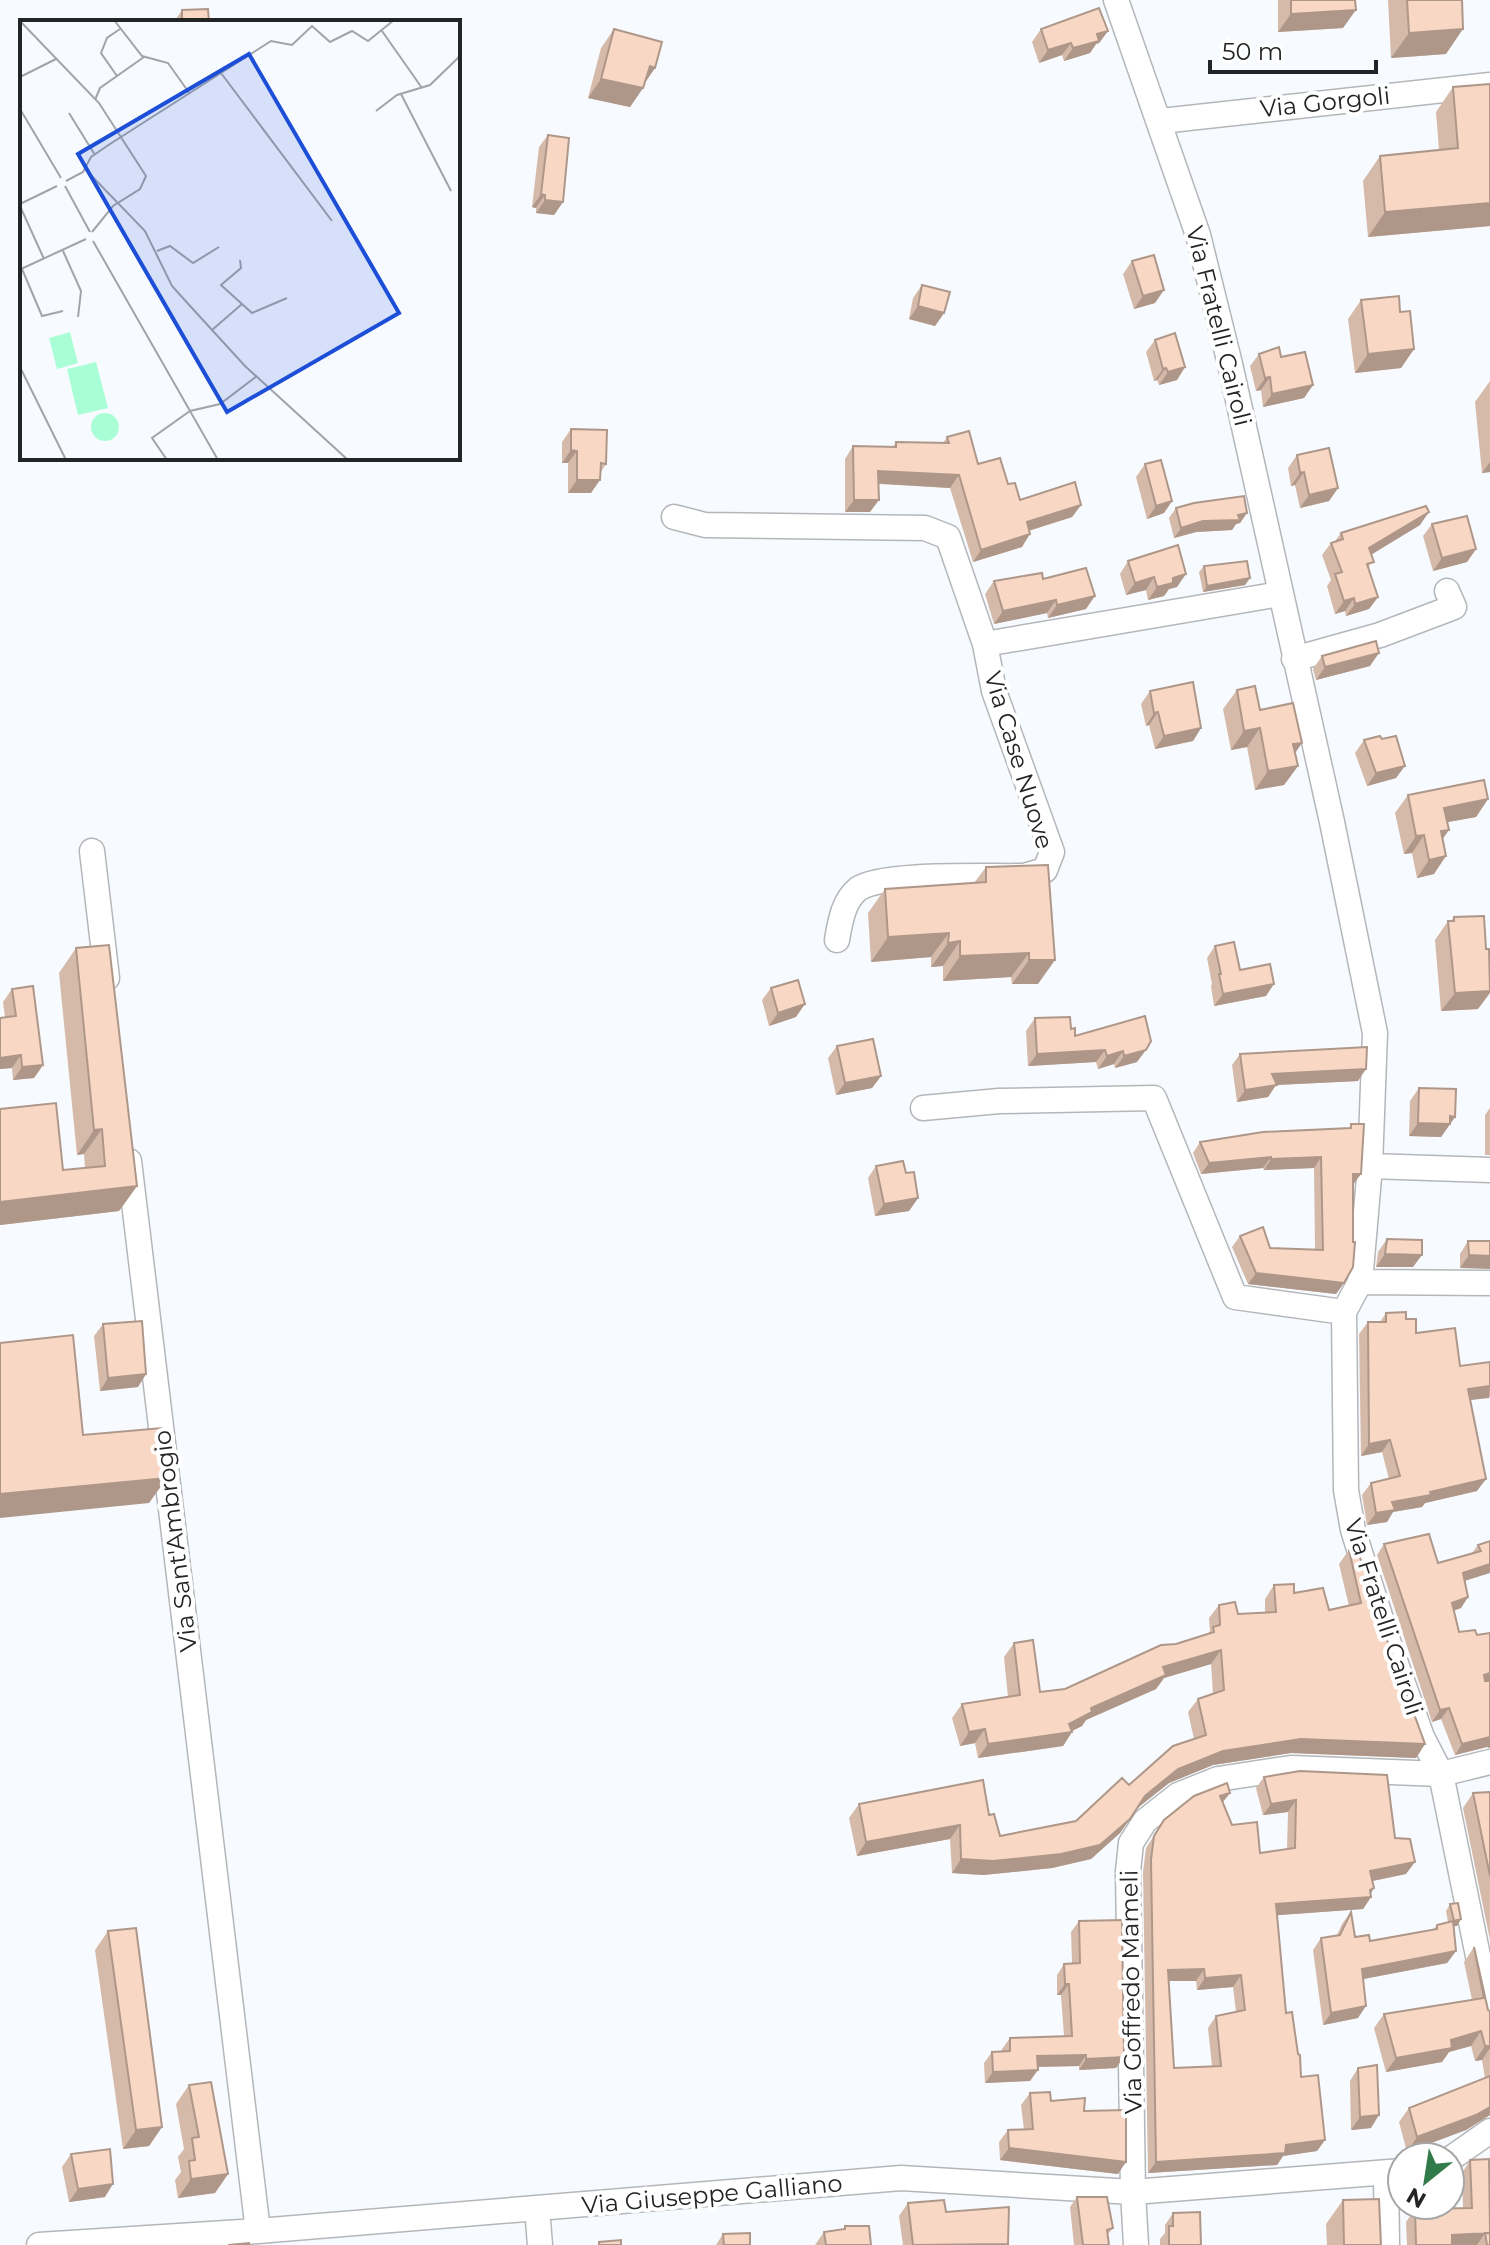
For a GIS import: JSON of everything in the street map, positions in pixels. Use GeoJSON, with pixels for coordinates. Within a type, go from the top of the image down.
{"type":"FeatureCollection","features":[{"type":"Feature","properties":{"kind":"street","name":"Via Fratelli Cairoli"},"geometry":{"type":"LineString","coordinates":[[1116,0],[1161,121],[1198,235],[1230,364],[1332,822],[1375,1033],[1370,1166],[1360,1282],[1344,1312],[1345,1471],[1353,1530],[1388,1641],[1422,1737],[1441,1774],[1490,2015]]}},
{"type":"Feature","properties":{"kind":"street","name":"Via Gorgoli"},"geometry":{"type":"LineString","coordinates":[[1161,121],[1490,85]]}},
{"type":"Feature","properties":{"kind":"street","name":"Via Case Nuove"},"geometry":{"type":"LineString","coordinates":[[674,517],[705,525],[925,528],[948,537],[985,644],[994,691],[1052,852],[1045,870],[1024,876],[885,880],[858,889],[844,908],[837,940]]}},
{"type":"Feature","properties":{"kind":"street"},"geometry":{"type":"LineString","coordinates":[[1294,659],[1380,635],[1454,607],[1447,591]]}},
{"type":"Feature","properties":{"kind":"street","name":"Via Case Nuove"},"geometry":{"type":"LineString","coordinates":[[985,644],[1280,594]]}},
{"type":"Feature","properties":{"kind":"street"},"geometry":{"type":"LineString","coordinates":[[92,851],[109,994]]}},
{"type":"Feature","properties":{"kind":"street"},"geometry":{"type":"LineString","coordinates":[[923,1108],[999,1101],[1154,1098],[1235,1297],[1344,1312]]}},
{"type":"Feature","properties":{"kind":"street","name":"Via Sant'Ambrogio"},"geometry":{"type":"LineString","coordinates":[[126,1137],[258,2231]]}},
{"type":"Feature","properties":{"kind":"street"},"geometry":{"type":"LineString","coordinates":[[1370,1166],[1490,1170]]}},
{"type":"Feature","properties":{"kind":"street"},"geometry":{"type":"LineString","coordinates":[[1360,1282],[1490,1283]]}},
{"type":"Feature","properties":{"kind":"street","name":"Via Goffredo Mameli"},"geometry":{"type":"LineString","coordinates":[[1136,2245],[1128,1871],[1131,1843],[1145,1821],[1178,1795],[1218,1779],[1291,1768],[1441,1774],[1490,1762]]}},
{"type":"Feature","properties":{"kind":"street"},"geometry":{"type":"LineString","coordinates":[[1466,2148],[1490,2131]]}},
{"type":"Feature","properties":{"kind":"street","name":"Via Giuseppe Galliano"},"geometry":{"type":"LineString","coordinates":[[39,2245],[142,2242],[901,2178],[1133,2192],[1386,2173]]}},
{"type":"Feature","properties":{"kind":"street"},"geometry":{"type":"LineString","coordinates":[[537,2208],[540,2245]]}},
{"type":"Feature","properties":{"kind":"street","name":"Via Giuseppe Galliano"},"geometry":{"type":"LineString","coordinates":[[1387,2245],[1389,2221]]}},
{"type":"Feature","properties":{"kind":"building"},"geometry":{"type":"Polygon","coordinates":[[[1291,0],[1355,0],[1356,10],[1291,14],[1291,0]]]}},
{"type":"Feature","properties":{"kind":"building"},"geometry":{"type":"Polygon","coordinates":[[[1407,0],[1462,0],[1463,29],[1409,33],[1407,0]]]}},
{"type":"Feature","properties":{"kind":"building"},"geometry":{"type":"Polygon","coordinates":[[[1099,8],[1108,31],[1097,34],[1099,41],[1073,48],[1071,43],[1048,50],[1041,29],[1099,8]]]}},
{"type":"Feature","properties":{"kind":"building"},"geometry":{"type":"Polygon","coordinates":[[[208,9],[209,20],[182,20],[182,10],[208,9]]]}},
{"type":"Feature","properties":{"kind":"building"},"geometry":{"type":"Polygon","coordinates":[[[614,29],[662,42],[655,68],[650,66],[643,88],[601,79],[614,29]]]}},
{"type":"Feature","properties":{"kind":"building"},"geometry":{"type":"Polygon","coordinates":[[[1490,84],[1490,203],[1385,212],[1380,156],[1458,148],[1453,87],[1490,84]]]}},
{"type":"Feature","properties":{"kind":"building"},"geometry":{"type":"Polygon","coordinates":[[[548,135],[569,138],[563,202],[545,200],[545,195],[541,194],[548,135]]]}},
{"type":"Feature","properties":{"kind":"building"},"geometry":{"type":"Polygon","coordinates":[[[1154,255],[1164,290],[1143,296],[1132,261],[1154,255]]]}},
{"type":"Feature","properties":{"kind":"building"},"geometry":{"type":"Polygon","coordinates":[[[922,285],[950,292],[944,313],[918,306],[922,285]]]}},
{"type":"Feature","properties":{"kind":"building"},"geometry":{"type":"Polygon","coordinates":[[[1399,296],[1400,312],[1410,311],[1414,349],[1368,354],[1361,300],[1399,296]]]}},
{"type":"Feature","properties":{"kind":"building"},"geometry":{"type":"Polygon","coordinates":[[[1175,333],[1185,367],[1168,372],[1166,368],[1163,369],[1155,340],[1175,333]]]}},
{"type":"Feature","properties":{"kind":"building"},"geometry":{"type":"Polygon","coordinates":[[[1279,347],[1281,357],[1305,352],[1313,385],[1272,394],[1270,377],[1265,378],[1259,354],[1279,347]]]}},
{"type":"Feature","properties":{"kind":"building"},"geometry":{"type":"Polygon","coordinates":[[[571,429],[607,430],[606,464],[601,463],[600,480],[577,480],[577,451],[571,450],[571,429]]]}},
{"type":"Feature","properties":{"kind":"building"},"geometry":{"type":"Polygon","coordinates":[[[969,431],[978,464],[1000,458],[1008,484],[1015,483],[1020,500],[1075,482],[1081,505],[1027,522],[1030,534],[981,550],[959,475],[878,471],[879,500],[854,500],[853,446],[896,447],[896,442],[949,443],[947,437],[969,431]]]}},
{"type":"Feature","properties":{"kind":"building"},"geometry":{"type":"Polygon","coordinates":[[[1329,448],[1338,488],[1309,495],[1297,455],[1329,448]]]}},
{"type":"Feature","properties":{"kind":"building"},"geometry":{"type":"Polygon","coordinates":[[[1161,460],[1172,501],[1156,506],[1145,464],[1161,460]]]}},
{"type":"Feature","properties":{"kind":"building"},"geometry":{"type":"Polygon","coordinates":[[[1244,496],[1247,513],[1238,515],[1240,520],[1203,521],[1181,528],[1176,508],[1244,496]]]}},
{"type":"Feature","properties":{"kind":"building"},"geometry":{"type":"Polygon","coordinates":[[[1426,506],[1429,512],[1369,548],[1374,562],[1367,564],[1378,597],[1355,604],[1354,598],[1344,601],[1335,574],[1342,572],[1331,543],[1343,539],[1341,533],[1426,506]]]}},
{"type":"Feature","properties":{"kind":"building"},"geometry":{"type":"Polygon","coordinates":[[[1467,516],[1476,549],[1442,558],[1432,524],[1467,516]]]}},
{"type":"Feature","properties":{"kind":"building"},"geometry":{"type":"Polygon","coordinates":[[[1178,545],[1186,574],[1173,578],[1173,583],[1157,587],[1154,577],[1135,583],[1128,561],[1178,545]]]}},
{"type":"Feature","properties":{"kind":"building"},"geometry":{"type":"Polygon","coordinates":[[[1247,561],[1250,578],[1207,586],[1204,566],[1247,561]]]}},
{"type":"Feature","properties":{"kind":"building"},"geometry":{"type":"Polygon","coordinates":[[[1086,568],[1095,596],[1057,605],[1056,600],[1003,611],[994,581],[1042,573],[1043,579],[1086,568]]]}},
{"type":"Feature","properties":{"kind":"building"},"geometry":{"type":"Polygon","coordinates":[[[1376,641],[1379,653],[1325,667],[1322,656],[1376,641]]]}},
{"type":"Feature","properties":{"kind":"building"},"geometry":{"type":"Polygon","coordinates":[[[1193,682],[1201,728],[1164,736],[1158,712],[1154,713],[1150,691],[1193,682]]]}},
{"type":"Feature","properties":{"kind":"building"},"geometry":{"type":"Polygon","coordinates":[[[1255,686],[1260,710],[1293,703],[1302,743],[1293,744],[1298,766],[1268,771],[1260,728],[1244,731],[1237,690],[1255,686]]]}},
{"type":"Feature","properties":{"kind":"building"},"geometry":{"type":"Polygon","coordinates":[[[1380,736],[1382,739],[1396,736],[1405,766],[1376,773],[1364,740],[1380,736]]]}},
{"type":"Feature","properties":{"kind":"building"},"geometry":{"type":"Polygon","coordinates":[[[1484,780],[1488,799],[1444,808],[1449,830],[1441,831],[1446,856],[1429,860],[1424,835],[1416,836],[1408,795],[1484,780]]]}},
{"type":"Feature","properties":{"kind":"building"},"geometry":{"type":"Polygon","coordinates":[[[1048,865],[1055,960],[1029,960],[1029,953],[960,956],[960,941],[948,943],[949,933],[888,937],[885,889],[986,882],[986,867],[1048,865]]]}},
{"type":"Feature","properties":{"kind":"building"},"geometry":{"type":"Polygon","coordinates":[[[1484,916],[1490,991],[1455,993],[1448,921],[1454,921],[1454,917],[1484,916]]]}},
{"type":"Feature","properties":{"kind":"building"},"geometry":{"type":"Polygon","coordinates":[[[1234,942],[1240,970],[1270,964],[1274,984],[1223,994],[1215,946],[1234,942]]]}},
{"type":"Feature","properties":{"kind":"building"},"geometry":{"type":"Polygon","coordinates":[[[109,945],[137,1186],[0,1202],[0,1109],[56,1103],[63,1170],[105,1166],[102,1129],[94,1130],[76,948],[109,945]]]}},
{"type":"Feature","properties":{"kind":"building"},"geometry":{"type":"Polygon","coordinates":[[[798,980],[805,1004],[778,1013],[771,988],[798,980]]]}},
{"type":"Feature","properties":{"kind":"building"},"geometry":{"type":"Polygon","coordinates":[[[33,986],[43,1065],[22,1067],[21,1055],[0,1058],[0,1018],[16,1016],[12,989],[33,986]]]}},
{"type":"Feature","properties":{"kind":"building"},"geometry":{"type":"Polygon","coordinates":[[[1145,1016],[1151,1041],[1146,1050],[1124,1056],[1123,1051],[1107,1056],[1105,1050],[1037,1054],[1035,1018],[1070,1017],[1075,1036],[1145,1016]]]}},
{"type":"Feature","properties":{"kind":"building"},"geometry":{"type":"Polygon","coordinates":[[[873,1039],[881,1076],[845,1083],[837,1046],[873,1039]]]}},
{"type":"Feature","properties":{"kind":"building"},"geometry":{"type":"Polygon","coordinates":[[[1367,1047],[1366,1069],[1272,1074],[1277,1085],[1245,1090],[1240,1054],[1367,1047]]]}},
{"type":"Feature","properties":{"kind":"building"},"geometry":{"type":"Polygon","coordinates":[[[1419,1088],[1456,1089],[1455,1117],[1450,1116],[1450,1124],[1418,1123],[1419,1088]]]}},
{"type":"Feature","properties":{"kind":"building"},"geometry":{"type":"Polygon","coordinates":[[[1351,1124],[1364,1124],[1361,1174],[1353,1174],[1353,1267],[1344,1283],[1256,1273],[1240,1236],[1263,1227],[1270,1248],[1323,1250],[1321,1157],[1271,1157],[1209,1163],[1200,1142],[1263,1132],[1351,1128],[1351,1124]]]}},
{"type":"Feature","properties":{"kind":"building"},"geometry":{"type":"Polygon","coordinates":[[[903,1161],[906,1173],[914,1172],[918,1198],[884,1204],[876,1166],[903,1161]]]}},
{"type":"Feature","properties":{"kind":"building"},"geometry":{"type":"Polygon","coordinates":[[[1387,1239],[1422,1240],[1422,1255],[1385,1254],[1387,1239]]]}},
{"type":"Feature","properties":{"kind":"building"},"geometry":{"type":"Polygon","coordinates":[[[1468,1241],[1490,1241],[1490,1256],[1469,1255],[1468,1241]]]}},
{"type":"Feature","properties":{"kind":"building"},"geometry":{"type":"Polygon","coordinates":[[[1406,1312],[1406,1319],[1416,1319],[1416,1333],[1455,1328],[1460,1366],[1490,1362],[1490,1386],[1468,1389],[1486,1479],[1430,1492],[1431,1495],[1392,1502],[1395,1510],[1376,1513],[1371,1483],[1400,1476],[1390,1440],[1369,1444],[1368,1322],[1386,1322],[1386,1313],[1406,1312]]]}},
{"type":"Feature","properties":{"kind":"building"},"geometry":{"type":"Polygon","coordinates":[[[142,1321],[146,1374],[108,1378],[103,1324],[142,1321]]]}},
{"type":"Feature","properties":{"kind":"building"},"geometry":{"type":"Polygon","coordinates":[[[73,1335],[83,1435],[162,1428],[167,1478],[0,1494],[0,1343],[73,1335]]]}},
{"type":"Feature","properties":{"kind":"building"},"geometry":{"type":"Polygon","coordinates":[[[1429,1534],[1438,1563],[1481,1551],[1478,1545],[1490,1541],[1490,1564],[1463,1573],[1468,1597],[1452,1603],[1459,1632],[1475,1630],[1477,1635],[1490,1633],[1490,1673],[1484,1675],[1485,1681],[1490,1681],[1490,1737],[1462,1744],[1449,1708],[1440,1710],[1384,1544],[1429,1534]]]}},
{"type":"Feature","properties":{"kind":"building"},"geometry":{"type":"Polygon","coordinates":[[[1357,1548],[1425,1744],[1301,1739],[1223,1751],[1178,1769],[1145,1796],[1130,1819],[1100,1845],[1061,1854],[993,1861],[961,1859],[960,1825],[866,1842],[859,1804],[983,1780],[989,1815],[994,1814],[1000,1836],[1076,1821],[1122,1778],[1129,1785],[1173,1746],[1206,1735],[1198,1699],[1224,1690],[1221,1650],[1163,1667],[1166,1675],[1091,1708],[1092,1712],[1069,1724],[1072,1732],[988,1744],[985,1729],[969,1732],[962,1704],[1020,1695],[1014,1643],[1033,1640],[1040,1692],[1065,1689],[1161,1645],[1176,1644],[1214,1632],[1213,1627],[1220,1625],[1219,1605],[1235,1602],[1238,1614],[1276,1612],[1274,1585],[1294,1584],[1294,1593],[1323,1588],[1329,1610],[1361,1603],[1349,1550],[1357,1548]]]}},
{"type":"Feature","properties":{"kind":"building"},"geometry":{"type":"Polygon","coordinates":[[[1300,1771],[1387,1775],[1395,1838],[1410,1839],[1415,1862],[1370,1871],[1374,1888],[1370,1890],[1371,1897],[1276,1904],[1286,2013],[1292,2012],[1301,2077],[1318,2075],[1325,2140],[1286,2145],[1285,2153],[1156,2162],[1151,1860],[1154,1836],[1164,1820],[1194,1796],[1227,1783],[1230,1793],[1220,1796],[1232,1825],[1257,1822],[1260,1853],[1295,1848],[1296,1800],[1271,1804],[1264,1777],[1300,1771]],[[1204,1969],[1168,1970],[1174,2068],[1221,2066],[1216,2016],[1245,2010],[1241,1975],[1205,1978],[1204,1969]]]}},
{"type":"Feature","properties":{"kind":"building"},"geometry":{"type":"Polygon","coordinates":[[[1490,1792],[1490,1876],[1473,1793],[1490,1792]]]}},
{"type":"Feature","properties":{"kind":"building"},"geometry":{"type":"Polygon","coordinates":[[[1458,1903],[1461,1919],[1454,1921],[1450,1904],[1458,1903]]]}},
{"type":"Feature","properties":{"kind":"building"},"geometry":{"type":"Polygon","coordinates":[[[1351,1912],[1355,1937],[1369,1935],[1370,1941],[1437,1929],[1437,1925],[1453,1921],[1456,1951],[1362,1969],[1366,2006],[1331,2013],[1321,1938],[1340,1935],[1351,1912]]]}},
{"type":"Feature","properties":{"kind":"building"},"geometry":{"type":"Polygon","coordinates":[[[1122,1920],[1124,2057],[1086,2059],[1086,2055],[1037,2056],[1038,2070],[993,2072],[992,2052],[1010,2051],[1010,2038],[1072,2036],[1069,1984],[1065,1984],[1064,1964],[1080,1963],[1079,1921],[1122,1920]]]}},
{"type":"Feature","properties":{"kind":"building"},"geometry":{"type":"Polygon","coordinates":[[[136,1928],[162,2127],[136,2130],[108,1931],[136,1928]]]}},
{"type":"Feature","properties":{"kind":"building"},"geometry":{"type":"Polygon","coordinates":[[[1474,1947],[1490,2011],[1490,2046],[1485,2046],[1481,2031],[1451,2040],[1452,2048],[1396,2058],[1384,2014],[1484,1998],[1474,1947]]]}},
{"type":"Feature","properties":{"kind":"building"},"geometry":{"type":"Polygon","coordinates":[[[1377,2065],[1379,2115],[1360,2117],[1358,2068],[1377,2065]]]}},
{"type":"Feature","properties":{"kind":"building"},"geometry":{"type":"Polygon","coordinates":[[[1490,2076],[1490,2107],[1417,2137],[1409,2108],[1490,2076]]]}},
{"type":"Feature","properties":{"kind":"building"},"geometry":{"type":"Polygon","coordinates":[[[211,2082],[228,2174],[191,2179],[189,2161],[195,2160],[192,2138],[199,2137],[189,2085],[211,2082]]]}},
{"type":"Feature","properties":{"kind":"building"},"geometry":{"type":"Polygon","coordinates":[[[1050,2092],[1051,2101],[1085,2098],[1084,2111],[1126,2110],[1126,2162],[1009,2148],[1008,2130],[1033,2129],[1030,2093],[1050,2092]]]}},
{"type":"Feature","properties":{"kind":"building"},"geometry":{"type":"Polygon","coordinates":[[[110,2149],[113,2184],[78,2189],[71,2154],[110,2149]]]}},
{"type":"Feature","properties":{"kind":"building"},"geometry":{"type":"Polygon","coordinates":[[[1489,2159],[1490,2233],[1452,2235],[1452,2245],[1416,2245],[1415,2221],[1466,2221],[1466,2208],[1472,2208],[1470,2160],[1489,2159]]]}},
{"type":"Feature","properties":{"kind":"building"},"geometry":{"type":"Polygon","coordinates":[[[1077,2197],[1107,2197],[1113,2228],[1107,2230],[1109,2245],[1083,2245],[1077,2197]]]}},
{"type":"Feature","properties":{"kind":"building"},"geometry":{"type":"Polygon","coordinates":[[[1379,2199],[1381,2245],[1344,2245],[1343,2200],[1379,2199]]]}},
{"type":"Feature","properties":{"kind":"building"},"geometry":{"type":"Polygon","coordinates":[[[944,2200],[946,2212],[1009,2207],[1008,2244],[913,2245],[908,2203],[944,2200]]]}},
{"type":"Feature","properties":{"kind":"building"},"geometry":{"type":"Polygon","coordinates":[[[1200,2212],[1201,2245],[1169,2245],[1173,2213],[1200,2212]]]}},
{"type":"Feature","properties":{"kind":"building"},"geometry":{"type":"Polygon","coordinates":[[[845,2226],[869,2226],[871,2245],[826,2245],[824,2232],[845,2229],[845,2226]]]}},
{"type":"Feature","properties":{"kind":"building"},"geometry":{"type":"Polygon","coordinates":[[[750,2233],[750,2245],[724,2245],[723,2234],[750,2233]]]}},
{"type":"Feature","properties":{"kind":"building"},"geometry":{"type":"Polygon","coordinates":[[[1485,2233],[1490,2233],[1490,2245],[1487,2245],[1485,2233]]]}},
{"type":"Feature","properties":{"kind":"building"},"geometry":{"type":"Polygon","coordinates":[[[621,2240],[621,2245],[599,2245],[599,2242],[621,2240]]]}}]}
